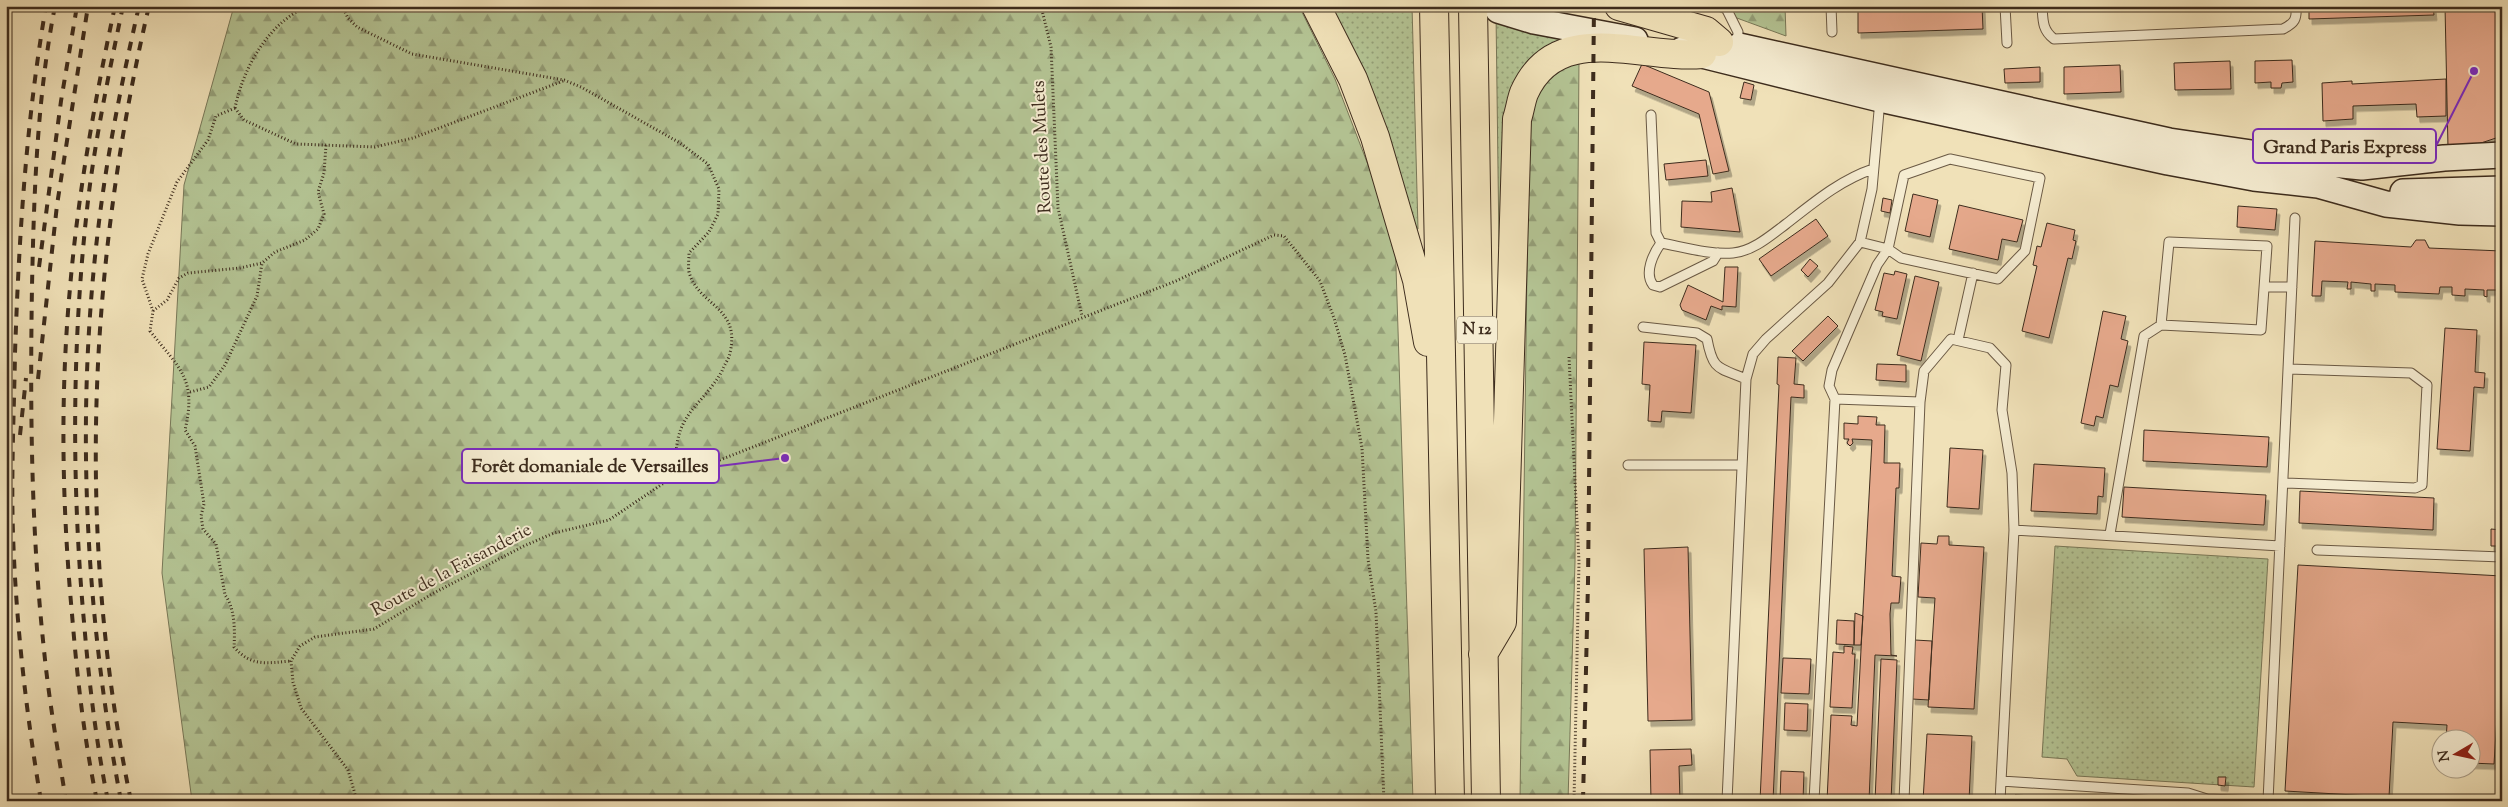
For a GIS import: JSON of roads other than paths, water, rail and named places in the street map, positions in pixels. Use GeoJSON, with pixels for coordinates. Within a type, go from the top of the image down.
{"type":"FeatureCollection","features":[{"type":"Feature","properties":{"kind":"highway"},"geometry":{"type":"LineString","coordinates":[[1316,6],[1353,79],[1375,137],[1416,280],[1426,338],[1441,372]]}},
{"type":"Feature","properties":{"kind":"highway","name":"N 12"},"geometry":{"type":"LineString","coordinates":[[1434,6],[1450,801]]}},
{"type":"Feature","properties":{"kind":"highway"},"geometry":{"type":"LineString","coordinates":[[1483,654],[1502,622],[1518,119],[1524,93],[1537,71],[1555,57],[1570,51],[1606,47],[1682,56],[1719,47],[1706,31],[1618,6]]}},
{"type":"Feature","properties":{"kind":"highway","name":"N 12"},"geometry":{"type":"LineString","coordinates":[[1485,8],[1483,654],[1486,801]]}},
{"type":"Feature","properties":{"kind":"main road"},"geometry":{"type":"LineString","coordinates":[[1534,6],[1719,47],[2169,141],[2303,161],[2362,167],[2429,170],[2502,168]]}},
{"type":"Feature","properties":{"kind":"main road"},"geometry":{"type":"LineString","coordinates":[[1485,8],[1534,21],[1719,47],[1880,99],[2168,162],[2254,178],[2318,185],[2350,192],[2386,204],[2460,212],[2502,212]]}},
{"type":"Feature","properties":{"kind":"main road"},"geometry":{"type":"LineString","coordinates":[[2362,167],[2444,158],[2502,155]]}},
{"type":"Feature","properties":{"kind":"main road"},"geometry":{"type":"LineString","coordinates":[[2350,192],[2502,189]]}},
{"type":"Feature","properties":{"kind":"lane"},"geometry":{"type":"LineString","coordinates":[[1719,47],[1738,32],[1725,6]]}},
{"type":"Feature","properties":{"kind":"lane"},"geometry":{"type":"LineString","coordinates":[[1831,6],[1832,32]]}},
{"type":"Feature","properties":{"kind":"lane"},"geometry":{"type":"LineString","coordinates":[[2006,6],[2007,44]]}},
{"type":"Feature","properties":{"kind":"lane"},"geometry":{"type":"LineString","coordinates":[[2042,6],[2043,25],[2046,33],[2054,39],[2283,29],[2292,24],[2296,19],[2296,6]]}},
{"type":"Feature","properties":{"kind":"lane"},"geometry":{"type":"LineString","coordinates":[[1727,801],[1746,379],[1753,354],[1828,283],[1860,242],[1872,189],[1880,99]]}},
{"type":"Feature","properties":{"kind":"lane"},"geometry":{"type":"LineString","coordinates":[[1651,115],[1656,233],[1661,243]]}},
{"type":"Feature","properties":{"kind":"lane"},"geometry":{"type":"LineString","coordinates":[[1814,801],[1835,399],[1829,386],[1832,370],[1877,265],[1888,249],[1904,175],[1950,159],[2040,178],[2025,251],[1998,279],[1901,258],[1888,249],[1860,242]]}},
{"type":"Feature","properties":{"kind":"lane"},"geometry":{"type":"LineString","coordinates":[[1661,243],[1734,253],[1758,244],[1828,192],[1854,176],[1873,170]]}},
{"type":"Feature","properties":{"kind":"lane"},"geometry":{"type":"LineString","coordinates":[[2268,801],[2295,218]]}},
{"type":"Feature","properties":{"kind":"lane"},"geometry":{"type":"LineString","coordinates":[[2110,534],[2144,336],[2161,325],[2261,330],[2266,246],[2169,242],[2161,325]]}},
{"type":"Feature","properties":{"kind":"lane"},"geometry":{"type":"LineString","coordinates":[[1661,243],[1655,251],[1648,273],[1653,285],[1660,287],[1713,261],[1718,252]]}},
{"type":"Feature","properties":{"kind":"lane"},"geometry":{"type":"LineString","coordinates":[[1958,340],[1973,274]]}},
{"type":"Feature","properties":{"kind":"lane"},"geometry":{"type":"LineString","coordinates":[[2264,287],[2292,287]]}},
{"type":"Feature","properties":{"kind":"lane"},"geometry":{"type":"LineString","coordinates":[[1642,327],[1697,333],[1707,339],[1711,359],[1717,367],[1746,379]]}},
{"type":"Feature","properties":{"kind":"lane"},"geometry":{"type":"LineString","coordinates":[[1904,801],[1920,402],[1924,371],[1951,339],[1990,348],[2006,365],[2002,410],[2012,473],[2014,530],[2000,801]]}},
{"type":"Feature","properties":{"kind":"lane"},"geometry":{"type":"LineString","coordinates":[[2284,484],[2415,488],[2422,485],[2427,385],[2411,373],[2289,369]]}},
{"type":"Feature","properties":{"kind":"lane"},"geometry":{"type":"LineString","coordinates":[[1835,399],[1920,402]]}},
{"type":"Feature","properties":{"kind":"lane"},"geometry":{"type":"LineString","coordinates":[[1628,466],[1742,465]]}},
{"type":"Feature","properties":{"kind":"lane"},"geometry":{"type":"LineString","coordinates":[[2014,530],[2110,534],[2280,546]]}},
{"type":"Feature","properties":{"kind":"lane"},"geometry":{"type":"LineString","coordinates":[[2317,550],[2502,557]]}},
{"type":"Feature","properties":{"kind":"lane"},"geometry":{"type":"LineString","coordinates":[[2001,781],[2188,793],[2207,800],[2260,801]]}},
{"type":"Feature","properties":{"kind":"railway"},"geometry":{"type":"LineString","coordinates":[[41,801],[26,701],[19,634],[14,567],[12,489],[15,353],[21,223],[28,136],[46,6]]}},
{"type":"Feature","properties":{"kind":"railway"},"geometry":{"type":"LineString","coordinates":[[55,6],[44,75],[35,180],[31,422],[36,559],[44,650],[48,688],[66,801]]}},
{"type":"Feature","properties":{"kind":"railway"},"geometry":{"type":"LineString","coordinates":[[39,267],[61,101],[77,6]]}},
{"type":"Feature","properties":{"kind":"railway"},"geometry":{"type":"LineString","coordinates":[[38,379],[57,205],[88,6]]}},
{"type":"Feature","properties":{"kind":"railway"},"geometry":{"type":"LineString","coordinates":[[97,801],[85,731],[74,637],[64,491],[64,410],[67,329],[73,252],[94,111],[115,6]]}},
{"type":"Feature","properties":{"kind":"railway"},"geometry":{"type":"LineString","coordinates":[[108,801],[93,712],[84,622],[77,514],[75,407],[79,299],[89,192],[100,122],[123,6]]}},
{"type":"Feature","properties":{"kind":"railway"},"geometry":{"type":"LineString","coordinates":[[121,801],[108,726],[98,650],[91,574],[86,421],[88,344],[103,192],[110,145],[139,6]]}},
{"type":"Feature","properties":{"kind":"railway"},"geometry":{"type":"LineString","coordinates":[[131,801],[113,702],[102,603],[96,503],[96,403],[102,303],[113,203],[128,104],[149,6]]}},
{"type":"Feature","properties":{"kind":"railway"},"geometry":{"type":"LineString","coordinates":[[1583,801],[1588,582],[1594,6]]}},
{"type":"Feature","properties":{"kind":"railway"},"geometry":{"type":"LineString","coordinates":[[20,435],[26,378]]}},
{"type":"Feature","properties":{"kind":"place","name":"Grand Paris Express"},"geometry":{"type":"Point","coordinates":[2474,71]}},
{"type":"Feature","properties":{"kind":"place","name":"Forêt domaniale de Versailles"},"geometry":{"type":"Point","coordinates":[785,458]}}]}
